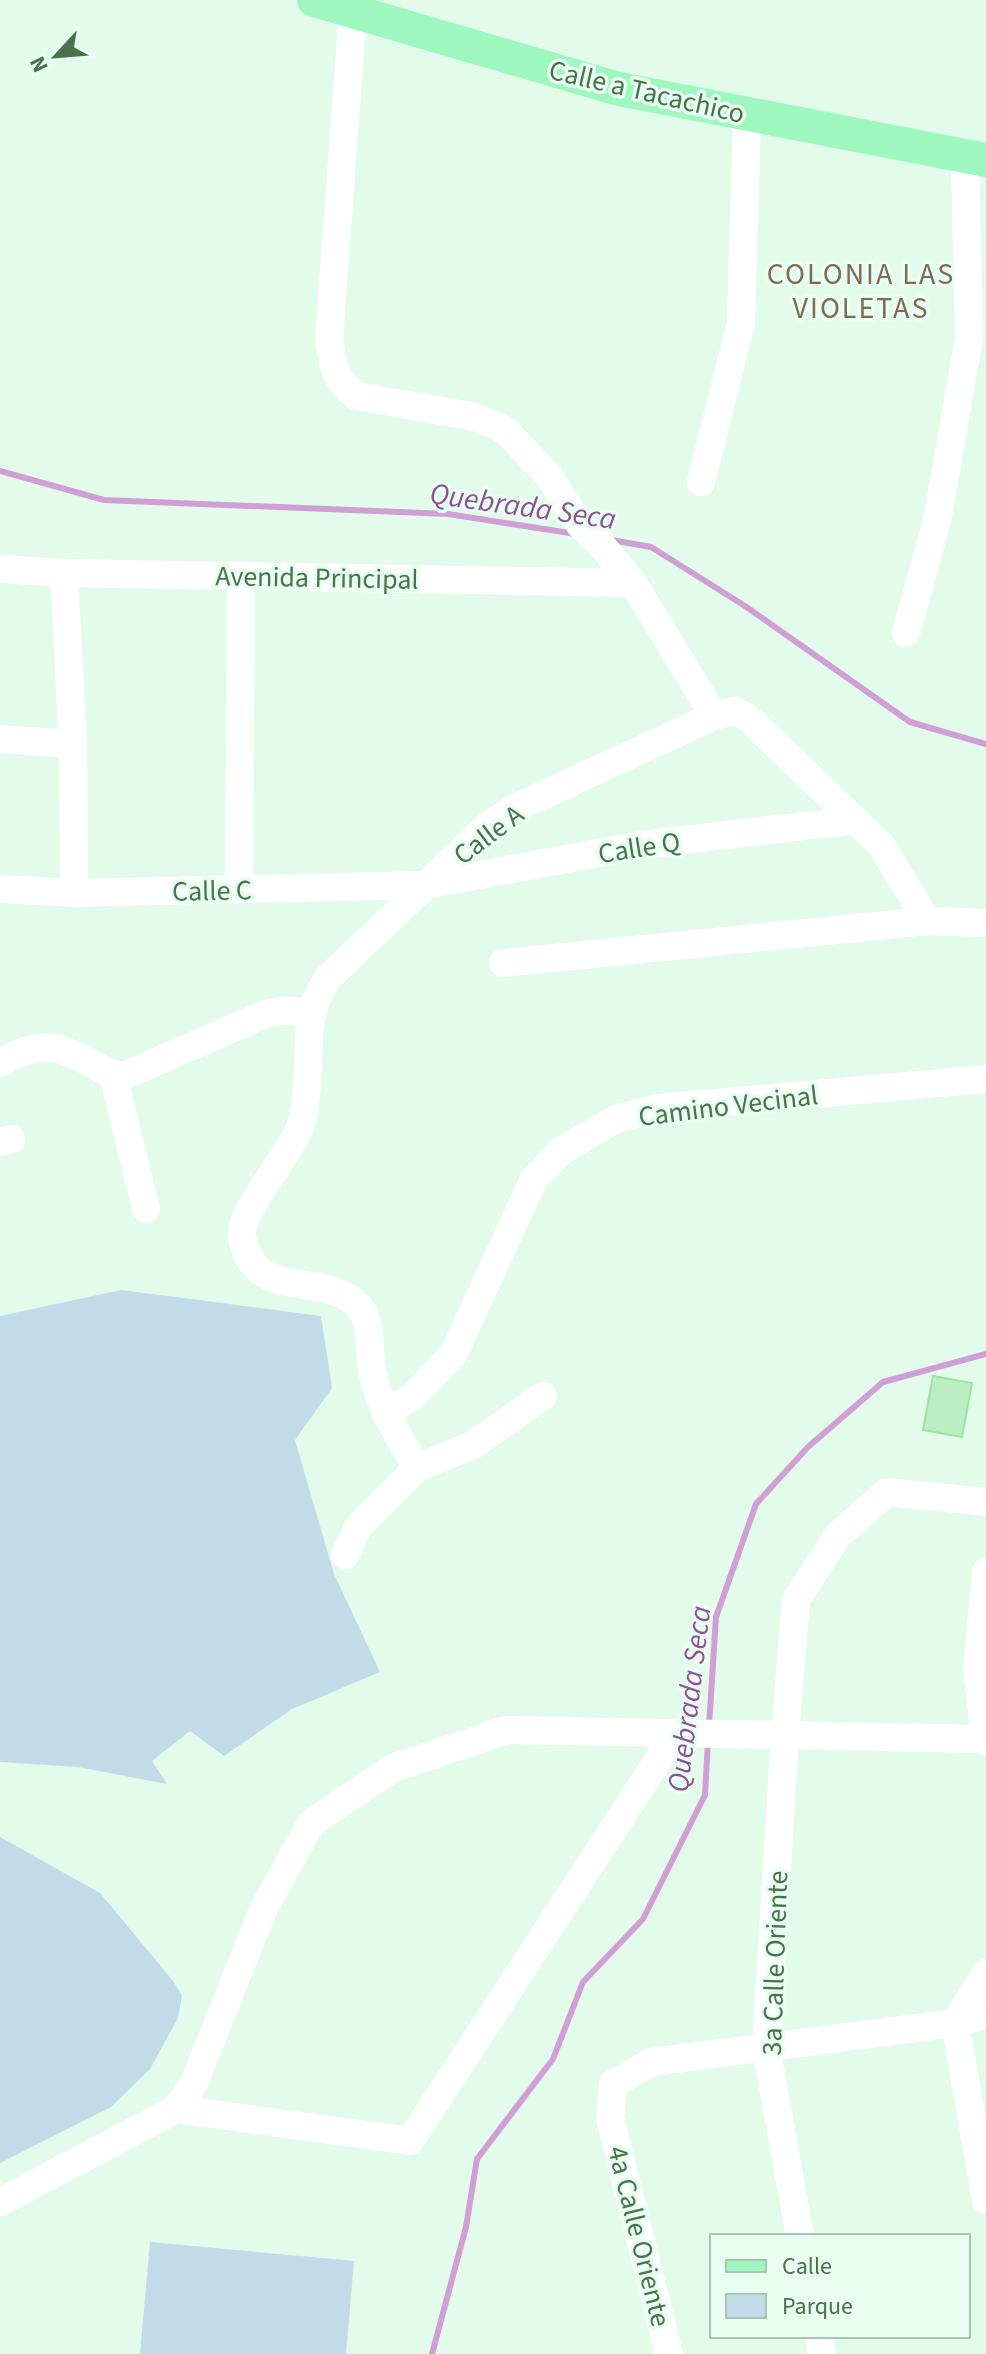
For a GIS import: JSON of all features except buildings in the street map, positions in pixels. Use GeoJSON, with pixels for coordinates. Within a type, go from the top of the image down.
{"type":"FeatureCollection","features":[{"type":"Feature","properties":{"kind":"main road","name":"Calle a Tacachico"},"geometry":{"type":"LineString","coordinates":[[314,0],[619,89],[976,158]]}},
{"type":"Feature","properties":{"kind":"street"},"geometry":{"type":"LineString","coordinates":[[353,11],[329,339],[333,365],[341,385],[356,396],[476,417],[505,430],[549,476],[580,525],[600,543],[633,583],[714,716],[735,711],[747,717],[881,845],[927,921]]}},
{"type":"Feature","properties":{"kind":"street"},"geometry":{"type":"LineString","coordinates":[[701,482],[741,323],[747,115]]}},
{"type":"Feature","properties":{"kind":"street"},"geometry":{"type":"LineString","coordinates":[[906,633],[937,521],[969,338],[976,158]]}},
{"type":"Feature","properties":{"kind":"street","name":"Avenida Principal"},"geometry":{"type":"LineString","coordinates":[[0,569],[64,573],[633,583]]}},
{"type":"Feature","properties":{"kind":"street"},"geometry":{"type":"LineString","coordinates":[[64,573],[73,744],[74,893]]}},
{"type":"Feature","properties":{"kind":"street"},"geometry":{"type":"LineString","coordinates":[[239,889],[241,576]]}},
{"type":"Feature","properties":{"kind":"street","name":"Calle A"},"geometry":{"type":"LineString","coordinates":[[310,1014],[315,997],[328,978],[488,826],[515,808],[714,716]]}},
{"type":"Feature","properties":{"kind":"street"},"geometry":{"type":"LineString","coordinates":[[0,739],[73,744]]}},
{"type":"Feature","properties":{"kind":"street","name":"Calle Q"},"geometry":{"type":"LineString","coordinates":[[425,885],[642,845],[855,820]]}},
{"type":"Feature","properties":{"kind":"street","name":"Calle C"},"geometry":{"type":"LineString","coordinates":[[0,889],[74,893],[425,885]]}},
{"type":"Feature","properties":{"kind":"street"},"geometry":{"type":"LineString","coordinates":[[503,963],[927,921],[974,920],[986,923]]}},
{"type":"Feature","properties":{"kind":"street"},"geometry":{"type":"LineString","coordinates":[[0,1063],[30,1048],[46,1047],[62,1049],[113,1075],[124,1076],[277,1010],[310,1014],[303,1122],[246,1218],[241,1232],[245,1249],[253,1267],[269,1278],[334,1291],[354,1302],[368,1322],[372,1343],[370,1362],[385,1413],[417,1468]]}},
{"type":"Feature","properties":{"kind":"street"},"geometry":{"type":"LineString","coordinates":[[113,1075],[146,1209]]}},
{"type":"Feature","properties":{"kind":"street","name":"Camino Vecinal"},"geometry":{"type":"LineString","coordinates":[[385,1413],[414,1396],[454,1353],[533,1181],[561,1151],[616,1119],[658,1108],[986,1079]]}},
{"type":"Feature","properties":{"kind":"street"},"geometry":{"type":"LineString","coordinates":[[345,1555],[359,1526],[417,1468],[473,1445],[543,1396]]}},
{"type":"Feature","properties":{"kind":"street","name":"3a Calle Oriente"},"geometry":{"type":"LineString","coordinates":[[800,2234],[766,2047],[796,1600],[838,1535],[887,1492],[986,1502]]}},
{"type":"Feature","properties":{"kind":"street"},"geometry":{"type":"LineString","coordinates":[[0,2202],[176,2109],[194,2083],[263,1910],[311,1823],[393,1768],[506,1730],[985,1740],[977,1670],[986,1572]]}},
{"type":"Feature","properties":{"kind":"street"},"geometry":{"type":"LineString","coordinates":[[176,2109],[410,2141],[676,1733]]}},
{"type":"Feature","properties":{"kind":"street"},"geometry":{"type":"LineString","coordinates":[[986,1973],[955,2023],[986,2200]]}},
{"type":"Feature","properties":{"kind":"street"},"geometry":{"type":"LineString","coordinates":[[766,2047],[955,2023],[986,2015]]}},
{"type":"Feature","properties":{"kind":"street","name":"4a Calle Oriente"},"geometry":{"type":"LineString","coordinates":[[669,2354],[610,2118],[613,2084],[652,2062],[766,2047]]}},
{"type":"Feature","properties":{"kind":"green space"},"geometry":{"type":"Polygon","coordinates":[[[121,1290],[321,1316],[332,1388],[295,1440],[334,1574],[380,1672],[292,1709],[224,1756],[190,1731],[152,1761],[167,1784],[78,1767],[0,1762],[0,1316],[121,1290]]]}},
{"type":"Feature","properties":{"kind":"green space"},"geometry":{"type":"Polygon","coordinates":[[[0,1837],[100,1893],[182,1995],[178,2018],[150,2069],[111,2107],[0,2163],[0,1837]]]}},
{"type":"Feature","properties":{"kind":"green space"},"geometry":{"type":"Polygon","coordinates":[[[150,2242],[354,2261],[346,2354],[140,2354],[150,2242]]]}},
{"type":"Feature","properties":{"kind":"waterway","name":"Quebrada Seca"},"geometry":{"type":"LineString","coordinates":[[0,471],[104,500],[448,514],[576,534]]}},
{"type":"Feature","properties":{"kind":"waterway","name":"Quebrada Seca"},"geometry":{"type":"LineString","coordinates":[[611,540],[651,547],[745,606],[910,722],[986,744]]}},
{"type":"Feature","properties":{"kind":"waterway","name":"Quebrada Seca"},"geometry":{"type":"LineString","coordinates":[[709,1726],[716,1617],[756,1504],[808,1447],[883,1382],[986,1354]]}},
{"type":"Feature","properties":{"kind":"waterway","name":"Quebrada Seca"},"geometry":{"type":"LineString","coordinates":[[432,2354],[466,2227],[477,2159],[553,2059],[583,1982],[643,1919],[705,1795],[708,1741]]}},
{"type":"Feature","properties":{"kind":"district","name":"COLONIA LAS VIOLETAS"},"geometry":{"type":"Point","coordinates":[861,291]}}]}
